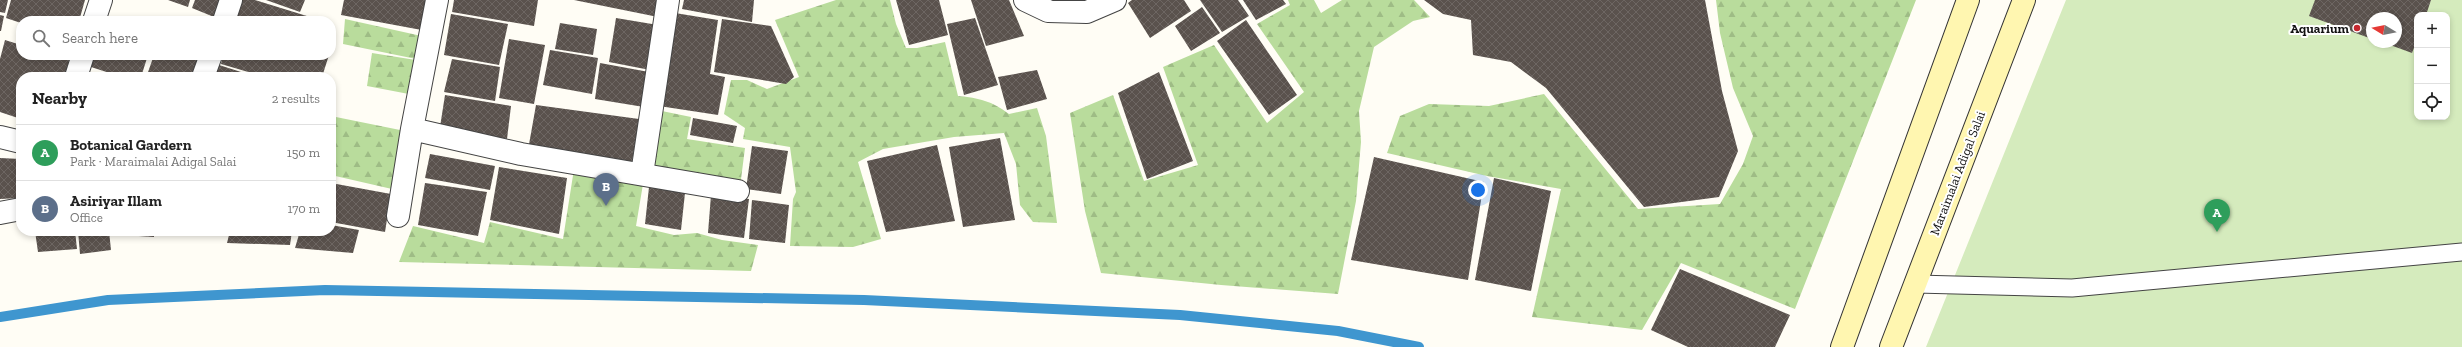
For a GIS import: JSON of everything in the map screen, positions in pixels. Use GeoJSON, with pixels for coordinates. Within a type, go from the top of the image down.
{"type":"FeatureCollection","features":[{"type":"Feature","properties":{"kind":"main road"},"geometry":{"type":"LineString","coordinates":[[1843,346],[1968,0]]}},
{"type":"Feature","properties":{"kind":"main road","name":"Maraimalai Adigal Salai"},"geometry":{"type":"LineString","coordinates":[[1891,347],[2024,0]]}},
{"type":"Feature","properties":{"kind":"street"},"geometry":{"type":"LineString","coordinates":[[96,16],[101,0]]}},
{"type":"Feature","properties":{"kind":"street"},"geometry":{"type":"LineString","coordinates":[[226,16],[231,0]]}},
{"type":"Feature","properties":{"kind":"street"},"geometry":{"type":"LineString","coordinates":[[398,216],[412,129],[438,0]]}},
{"type":"Feature","properties":{"kind":"street"},"geometry":{"type":"LineString","coordinates":[[642,174],[668,0]]}},
{"type":"Feature","properties":{"kind":"street"},"geometry":{"type":"LineString","coordinates":[[1025,0],[1048,11],[1087,12],[1115,0]]}},
{"type":"Feature","properties":{"kind":"street"},"geometry":{"type":"LineString","coordinates":[[78,72],[81,60]]}},
{"type":"Feature","properties":{"kind":"street"},"geometry":{"type":"LineString","coordinates":[[205,72],[209,60]]}},
{"type":"Feature","properties":{"kind":"street"},"geometry":{"type":"LineString","coordinates":[[412,129],[522,154],[738,191]]}},
{"type":"Feature","properties":{"kind":"street"},"geometry":{"type":"LineString","coordinates":[[0,137],[16,141]]}},
{"type":"Feature","properties":{"kind":"street"},"geometry":{"type":"LineString","coordinates":[[0,213],[16,210]]}},
{"type":"Feature","properties":{"kind":"lane"},"geometry":{"type":"LineString","coordinates":[[1916,284],[2072,288],[2462,252]]}},
{"type":"Feature","properties":{"kind":"green space"},"geometry":{"type":"Polygon","coordinates":[[[836,0],[890,0],[896,24],[906,48],[917,48],[945,42],[958,96],[985,101],[997,106],[1009,114],[1037,108],[1046,136],[1057,223],[1033,222],[1020,205],[1016,164],[1004,133],[954,137],[883,149],[858,162],[881,239],[853,247],[790,246],[793,199],[796,192],[790,147],[743,139],[745,128],[724,114],[731,80],[747,80],[767,89],[799,77],[775,20],[836,0]]]}},
{"type":"Feature","properties":{"kind":"green space"},"geometry":{"type":"Polygon","coordinates":[[[1288,0],[1314,0],[1321,13],[1342,0],[1414,0],[1430,17],[1413,21],[1374,47],[1359,111],[1361,142],[1356,201],[1338,294],[1221,285],[1101,273],[1085,211],[1070,113],[1113,95],[1144,181],[1198,165],[1163,67],[1214,45],[1267,123],[1304,92],[1257,24],[1290,5],[1288,0]]]}},
{"type":"Feature","properties":{"kind":"green space"},"geometry":{"type":"Polygon","coordinates":[[[1716,0],[1916,0],[1795,309],[1681,263],[1642,330],[1532,317],[1561,189],[1487,176],[1387,153],[1400,116],[1429,104],[1489,106],[1544,94],[1638,209],[1720,204],[1743,164],[1753,136],[1733,88],[1720,33],[1716,0]]]}},
{"type":"Feature","properties":{"kind":"green space"},"geometry":{"type":"Polygon","coordinates":[[[2066,0],[2462,0],[2462,347],[1926,347],[2066,0]]]}},
{"type":"Feature","properties":{"kind":"green space"},"geometry":{"type":"Polygon","coordinates":[[[345,19],[426,37],[421,60],[343,44],[345,19]]]}},
{"type":"Feature","properties":{"kind":"green space"},"geometry":{"type":"Polygon","coordinates":[[[372,53],[422,61],[414,95],[367,86],[372,53]]]}},
{"type":"Feature","properties":{"kind":"green space"},"geometry":{"type":"Polygon","coordinates":[[[657,110],[691,117],[687,139],[745,148],[740,187],[650,170],[657,110]]]}},
{"type":"Feature","properties":{"kind":"green space"},"geometry":{"type":"Polygon","coordinates":[[[336,117],[405,131],[392,189],[336,176],[336,117]]]}},
{"type":"Feature","properties":{"kind":"green space"},"geometry":{"type":"Polygon","coordinates":[[[574,169],[643,184],[636,226],[674,235],[697,233],[722,240],[758,245],[751,271],[399,262],[413,226],[484,243],[490,222],[563,239],[574,169]]]}},
{"type":"Feature","properties":{"kind":"building"},"geometry":{"type":"Polygon","coordinates":[[[0,0],[8,0],[5,13],[0,12],[0,0]]]}},
{"type":"Feature","properties":{"kind":"building"},"geometry":{"type":"Polygon","coordinates":[[[11,0],[85,0],[80,16],[16,16],[16,21],[6,18],[11,0]]]}},
{"type":"Feature","properties":{"kind":"building"},"geometry":{"type":"Polygon","coordinates":[[[168,0],[190,0],[188,7],[168,0]]]}},
{"type":"Feature","properties":{"kind":"building"},"geometry":{"type":"Polygon","coordinates":[[[195,0],[221,0],[214,16],[192,8],[195,0]]]}},
{"type":"Feature","properties":{"kind":"building"},"geometry":{"type":"Polygon","coordinates":[[[239,0],[255,0],[307,16],[234,16],[239,0]]]}},
{"type":"Feature","properties":{"kind":"building"},"geometry":{"type":"Polygon","coordinates":[[[266,0],[305,0],[300,12],[266,0]]]}},
{"type":"Feature","properties":{"kind":"building"},"geometry":{"type":"Polygon","coordinates":[[[344,0],[433,0],[427,31],[341,15],[344,0]]]}},
{"type":"Feature","properties":{"kind":"building"},"geometry":{"type":"Polygon","coordinates":[[[454,0],[538,0],[534,26],[452,12],[454,0]]]}},
{"type":"Feature","properties":{"kind":"building"},"geometry":{"type":"Polygon","coordinates":[[[574,0],[660,0],[658,17],[574,0]]]}},
{"type":"Feature","properties":{"kind":"building"},"geometry":{"type":"Polygon","coordinates":[[[684,0],[754,0],[752,22],[682,9],[684,0]]]}},
{"type":"Feature","properties":{"kind":"building"},"geometry":{"type":"Polygon","coordinates":[[[896,0],[939,0],[948,35],[909,45],[896,0]]]}},
{"type":"Feature","properties":{"kind":"building"},"geometry":{"type":"Polygon","coordinates":[[[971,0],[1009,0],[1024,36],[986,46],[971,0]]]}},
{"type":"Feature","properties":{"kind":"building"},"geometry":{"type":"Polygon","coordinates":[[[1132,0],[1184,0],[1191,11],[1150,38],[1128,3],[1132,0]]]}},
{"type":"Feature","properties":{"kind":"building"},"geometry":{"type":"Polygon","coordinates":[[[1200,0],[1238,0],[1249,16],[1222,32],[1200,0]]]}},
{"type":"Feature","properties":{"kind":"building"},"geometry":{"type":"Polygon","coordinates":[[[1243,0],[1283,0],[1286,4],[1256,20],[1243,0]]]}},
{"type":"Feature","properties":{"kind":"building"},"geometry":{"type":"Polygon","coordinates":[[[1424,0],[1705,0],[1722,91],[1738,151],[1719,197],[1644,207],[1546,88],[1511,62],[1473,55],[1471,20],[1443,14],[1424,0]]]}},
{"type":"Feature","properties":{"kind":"building","name":"Aquarium"},"geometry":{"type":"Polygon","coordinates":[[[2315,0],[2431,0],[2427,12],[2414,12],[2414,48],[2412,53],[2398,48],[2402,48],[2402,12],[2366,12],[2366,37],[2309,16],[2315,0]]]}},
{"type":"Feature","properties":{"kind":"building"},"geometry":{"type":"Polygon","coordinates":[[[1202,7],[1220,33],[1191,51],[1175,26],[1202,7]]]}},
{"type":"Feature","properties":{"kind":"building"},"geometry":{"type":"Polygon","coordinates":[[[675,13],[718,20],[710,74],[725,77],[718,115],[659,106],[675,13]]]}},
{"type":"Feature","properties":{"kind":"building"},"geometry":{"type":"Polygon","coordinates":[[[451,14],[508,24],[499,65],[444,55],[451,14]]]}},
{"type":"Feature","properties":{"kind":"building"},"geometry":{"type":"Polygon","coordinates":[[[0,15],[4,16],[1,31],[0,31],[0,15]]]}},
{"type":"Feature","properties":{"kind":"building"},"geometry":{"type":"Polygon","coordinates":[[[616,18],[658,25],[650,70],[609,62],[616,18]]]}},
{"type":"Feature","properties":{"kind":"building"},"geometry":{"type":"Polygon","coordinates":[[[975,18],[998,85],[964,95],[947,24],[975,18]]]}},
{"type":"Feature","properties":{"kind":"building"},"geometry":{"type":"Polygon","coordinates":[[[722,19],[771,26],[794,77],[786,84],[714,72],[722,19]]]}},
{"type":"Feature","properties":{"kind":"building"},"geometry":{"type":"Polygon","coordinates":[[[1246,20],[1297,95],[1269,115],[1217,41],[1246,20]]]}},
{"type":"Feature","properties":{"kind":"building"},"geometry":{"type":"Polygon","coordinates":[[[560,23],[597,29],[593,55],[555,49],[560,23]]]}},
{"type":"Feature","properties":{"kind":"building"},"geometry":{"type":"Polygon","coordinates":[[[509,39],[545,45],[534,104],[499,98],[509,39]]]}},
{"type":"Feature","properties":{"kind":"building"},"geometry":{"type":"Polygon","coordinates":[[[5,40],[16,43],[16,60],[69,60],[66,72],[16,72],[16,117],[0,112],[0,59],[5,40]]]}},
{"type":"Feature","properties":{"kind":"building"},"geometry":{"type":"Polygon","coordinates":[[[550,50],[598,58],[592,94],[543,85],[550,50]]]}},
{"type":"Feature","properties":{"kind":"building"},"geometry":{"type":"Polygon","coordinates":[[[452,59],[500,67],[495,101],[444,92],[452,59]]]}},
{"type":"Feature","properties":{"kind":"building"},"geometry":{"type":"Polygon","coordinates":[[[93,60],[146,60],[143,72],[106,72],[91,67],[93,60]]]}},
{"type":"Feature","properties":{"kind":"building"},"geometry":{"type":"Polygon","coordinates":[[[152,60],[201,60],[198,72],[148,72],[152,60]]]}},
{"type":"Feature","properties":{"kind":"building"},"geometry":{"type":"Polygon","coordinates":[[[222,60],[327,60],[324,72],[248,72],[221,64],[222,60]]]}},
{"type":"Feature","properties":{"kind":"building"},"geometry":{"type":"Polygon","coordinates":[[[600,63],[649,72],[644,107],[595,99],[600,63]]]}},
{"type":"Feature","properties":{"kind":"building"},"geometry":{"type":"Polygon","coordinates":[[[219,65],[241,72],[217,72],[219,65]]]}},
{"type":"Feature","properties":{"kind":"building"},"geometry":{"type":"Polygon","coordinates":[[[1037,70],[1047,99],[1007,110],[998,77],[1037,70]]]}},
{"type":"Feature","properties":{"kind":"building"},"geometry":{"type":"Polygon","coordinates":[[[1159,72],[1193,161],[1147,179],[1118,93],[1159,72]]]}},
{"type":"Feature","properties":{"kind":"building"},"geometry":{"type":"Polygon","coordinates":[[[445,95],[511,106],[507,139],[440,127],[445,95]]]}},
{"type":"Feature","properties":{"kind":"building"},"geometry":{"type":"Polygon","coordinates":[[[536,105],[639,119],[631,168],[528,150],[536,105]]]}},
{"type":"Feature","properties":{"kind":"building"},"geometry":{"type":"Polygon","coordinates":[[[693,118],[737,126],[733,143],[690,135],[693,118]]]}},
{"type":"Feature","properties":{"kind":"building"},"geometry":{"type":"Polygon","coordinates":[[[1000,138],[1015,220],[963,227],[949,147],[1000,138]]]}},
{"type":"Feature","properties":{"kind":"building"},"geometry":{"type":"Polygon","coordinates":[[[937,145],[955,221],[886,232],[867,161],[937,145]]]}},
{"type":"Feature","properties":{"kind":"building"},"geometry":{"type":"Polygon","coordinates":[[[752,146],[788,151],[781,194],[746,189],[752,146]]]}},
{"type":"Feature","properties":{"kind":"building"},"geometry":{"type":"Polygon","coordinates":[[[430,154],[495,166],[490,190],[425,178],[430,154]]]}},
{"type":"Feature","properties":{"kind":"building"},"geometry":{"type":"Polygon","coordinates":[[[1374,157],[1484,182],[1468,280],[1351,260],[1374,157]]]}},
{"type":"Feature","properties":{"kind":"building"},"geometry":{"type":"Polygon","coordinates":[[[0,158],[16,159],[16,198],[0,199],[0,158]]]}},
{"type":"Feature","properties":{"kind":"building"},"geometry":{"type":"Polygon","coordinates":[[[499,167],[567,178],[559,234],[490,220],[499,167]]]}},
{"type":"Feature","properties":{"kind":"building"},"geometry":{"type":"Polygon","coordinates":[[[1494,178],[1551,191],[1531,291],[1475,280],[1494,178]]]}},
{"type":"Feature","properties":{"kind":"building"},"geometry":{"type":"Polygon","coordinates":[[[425,183],[487,192],[478,236],[418,225],[425,183]]]}},
{"type":"Feature","properties":{"kind":"building"},"geometry":{"type":"Polygon","coordinates":[[[336,184],[391,194],[385,232],[336,223],[336,184]]]}},
{"type":"Feature","properties":{"kind":"building"},"geometry":{"type":"Polygon","coordinates":[[[649,187],[685,193],[681,230],[645,224],[649,187]]]}},
{"type":"Feature","properties":{"kind":"building"},"geometry":{"type":"Polygon","coordinates":[[[711,195],[749,199],[744,238],[708,233],[711,195]]]}},
{"type":"Feature","properties":{"kind":"building"},"geometry":{"type":"Polygon","coordinates":[[[752,200],[789,205],[785,243],[749,239],[752,200]]]}},
{"type":"Feature","properties":{"kind":"building"},"geometry":{"type":"Polygon","coordinates":[[[336,226],[359,230],[353,253],[295,248],[299,236],[336,236],[336,226]]]}},
{"type":"Feature","properties":{"kind":"building"},"geometry":{"type":"Polygon","coordinates":[[[36,236],[76,236],[77,249],[38,252],[36,236]]]}},
{"type":"Feature","properties":{"kind":"building"},"geometry":{"type":"Polygon","coordinates":[[[78,236],[110,236],[111,250],[80,254],[78,236]]]}},
{"type":"Feature","properties":{"kind":"building"},"geometry":{"type":"Polygon","coordinates":[[[229,236],[291,236],[290,245],[227,243],[229,236]]]}},
{"type":"Feature","properties":{"kind":"building"},"geometry":{"type":"Polygon","coordinates":[[[1680,269],[1790,315],[1775,347],[1688,347],[1651,330],[1680,269]]]}},
{"type":"Feature","properties":{"kind":"waterway"},"geometry":{"type":"LineString","coordinates":[[0,317],[108,300],[325,290],[864,300],[1180,315],[1338,331],[1419,347]]}},
{"type":"Feature","properties":{"kind":"place","name":"Aquarium"},"geometry":{"type":"Point","coordinates":[2357,28]}},
{"type":"Feature","properties":{"kind":"place","name":"Asiriyar Illam"},"geometry":{"type":"Point","coordinates":[606,206]}},
{"type":"Feature","properties":{"kind":"place","name":"Botanical Gardern"},"geometry":{"type":"Point","coordinates":[2217,232]}}]}
